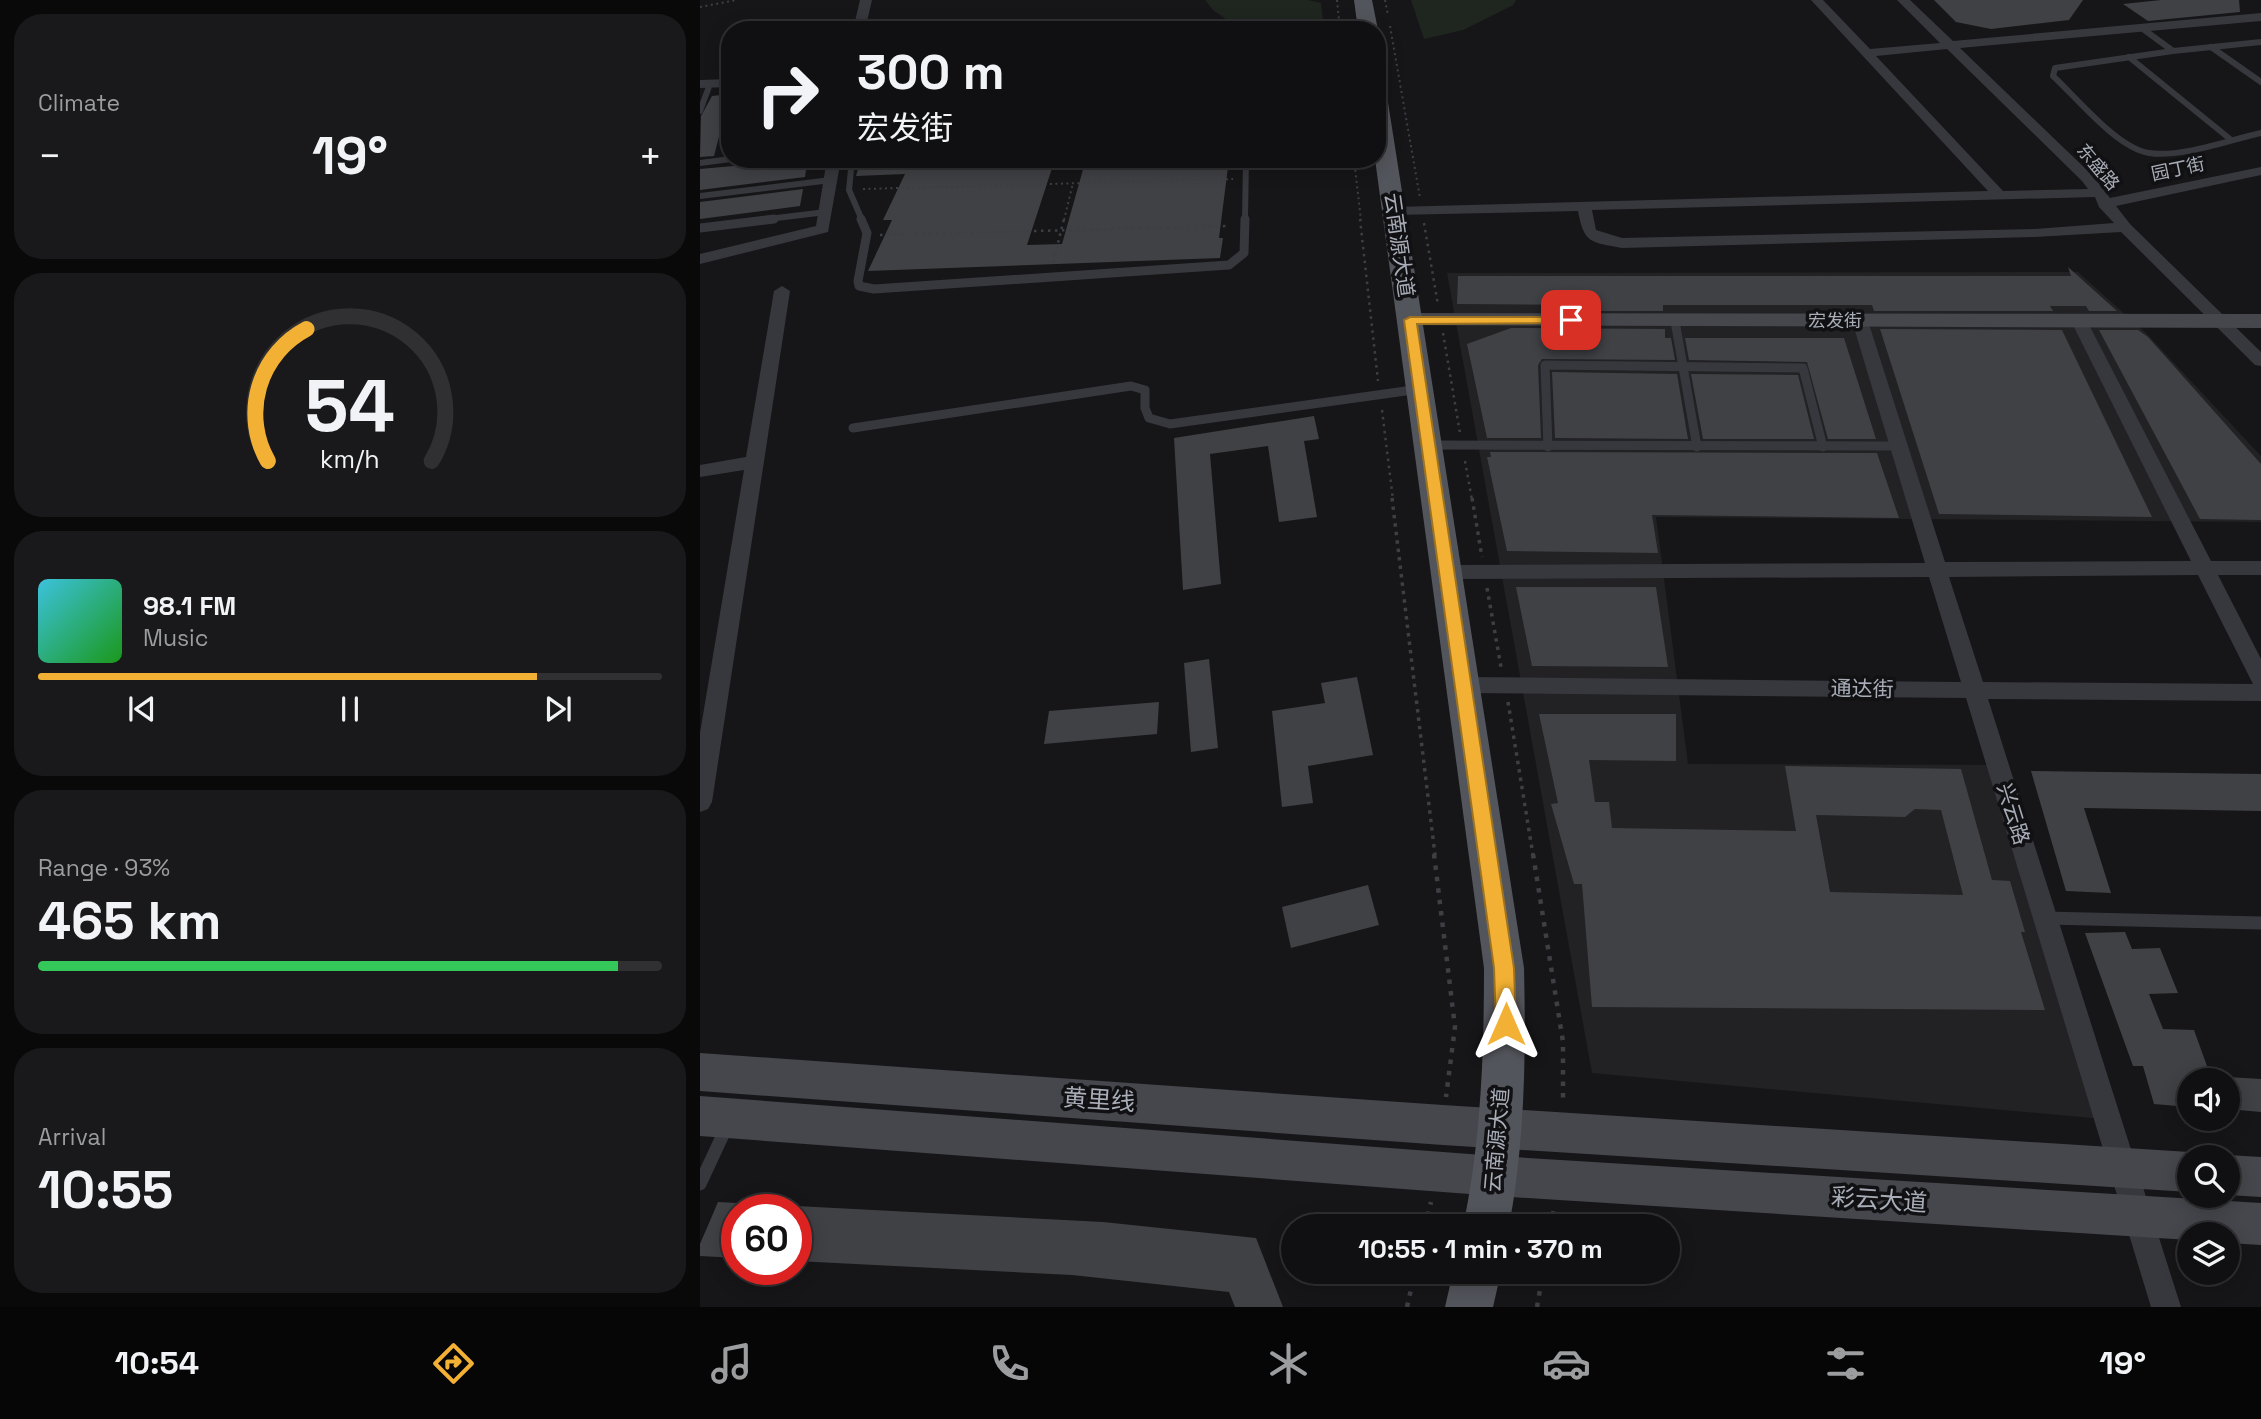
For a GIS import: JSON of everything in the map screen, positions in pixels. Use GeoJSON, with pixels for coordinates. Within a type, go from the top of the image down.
{"type":"FeatureCollection","features":[{"type":"Feature","properties":{"kind":"main road"},"geometry":{"type":"LineString","coordinates":[[1363,0],[1366,21]]}},
{"type":"Feature","properties":{"kind":"main road","name":"云南源大道"},"geometry":{"type":"LineString","coordinates":[[1386,157],[1505,981],[1505,1054],[1496,1176],[1489,1214]]}},
{"type":"Feature","properties":{"kind":"main road","name":"宏发街"},"geometry":{"type":"LineString","coordinates":[[1410,320],[2261,321]]}},
{"type":"Feature","properties":{"kind":"main road","name":"黄里线"},"geometry":{"type":"LineString","coordinates":[[700,1072],[1498,1129]]}},
{"type":"Feature","properties":{"kind":"main road","name":"黄里线"},"geometry":{"type":"LineString","coordinates":[[715,1118],[1496,1176]]}},
{"type":"Feature","properties":{"kind":"main road"},"geometry":{"type":"LineString","coordinates":[[1498,1129],[2177,1171]]}},
{"type":"Feature","properties":{"kind":"main road","name":"彩云大道"},"geometry":{"type":"LineString","coordinates":[[1496,1176],[2261,1224]]}},
{"type":"Feature","properties":{"kind":"main road"},"geometry":{"type":"LineString","coordinates":[[2240,1176],[2261,1177]]}},
{"type":"Feature","properties":{"kind":"main road"},"geometry":{"type":"LineString","coordinates":[[1469,1307],[1474,1284]]}},
{"type":"Feature","properties":{"kind":"street"},"geometry":{"type":"LineString","coordinates":[[861,21],[866,0]]}},
{"type":"Feature","properties":{"kind":"street"},"geometry":{"type":"LineString","coordinates":[[1817,0],[1999,195]]}},
{"type":"Feature","properties":{"kind":"street","name":"东盛路"},"geometry":{"type":"LineString","coordinates":[[1903,0],[2087,178],[2125,227],[2261,360]]}},
{"type":"Feature","properties":{"kind":"street"},"geometry":{"type":"LineString","coordinates":[[1866,53],[2261,17]]}},
{"type":"Feature","properties":{"kind":"street"},"geometry":{"type":"LineString","coordinates":[[700,259],[823,229],[833,168]]}},
{"type":"Feature","properties":{"kind":"street","name":"园丁街"},"geometry":{"type":"LineString","coordinates":[[1394,211],[1999,195],[2101,198],[2261,171]]}},
{"type":"Feature","properties":{"kind":"street"},"geometry":{"type":"LineString","coordinates":[[1584,206],[1589,232],[1596,237],[1622,243],[2035,233],[2125,227]]}},
{"type":"Feature","properties":{"kind":"street"},"geometry":{"type":"LineString","coordinates":[[700,802],[782,291]]}},
{"type":"Feature","properties":{"kind":"street","name":"兴云路"},"geometry":{"type":"LineString","coordinates":[[1860,321],[2166,1307]]}},
{"type":"Feature","properties":{"kind":"street"},"geometry":{"type":"LineString","coordinates":[[2079,321],[2261,680]]}},
{"type":"Feature","properties":{"kind":"street"},"geometry":{"type":"LineString","coordinates":[[700,471],[754,462]]}},
{"type":"Feature","properties":{"kind":"street"},"geometry":{"type":"LineString","coordinates":[[1446,572],[2261,568]]}},
{"type":"Feature","properties":{"kind":"street","name":"通达街"},"geometry":{"type":"LineString","coordinates":[[1464,685],[2261,693]]}},
{"type":"Feature","properties":{"kind":"lane"},"geometry":{"type":"LineString","coordinates":[[2143,29],[2173,51]]}},
{"type":"Feature","properties":{"kind":"lane"},"geometry":{"type":"LineString","coordinates":[[2261,43],[2129,57],[2059,67],[2052,72],[2128,144],[2143,152],[2157,153],[2261,132]]}},
{"type":"Feature","properties":{"kind":"lane"},"geometry":{"type":"LineString","coordinates":[[2211,47],[2261,82]]}},
{"type":"Feature","properties":{"kind":"lane"},"geometry":{"type":"LineString","coordinates":[[2129,57],[2230,139]]}},
{"type":"Feature","properties":{"kind":"lane"},"geometry":{"type":"LineString","coordinates":[[700,111],[705,84]]}},
{"type":"Feature","properties":{"kind":"lane"},"geometry":{"type":"LineString","coordinates":[[700,163],[721,160]]}},
{"type":"Feature","properties":{"kind":"lane"},"geometry":{"type":"LineString","coordinates":[[851,168],[849,190],[867,236],[858,281],[859,285],[866,288],[1222,268],[1239,260],[1244,253],[1246,168]]}},
{"type":"Feature","properties":{"kind":"lane"},"geometry":{"type":"LineString","coordinates":[[700,196],[831,180]]}},
{"type":"Feature","properties":{"kind":"lane"},"geometry":{"type":"LineString","coordinates":[[700,228],[826,212]]}},
{"type":"Feature","properties":{"kind":"lane"},"geometry":{"type":"LineString","coordinates":[[1675,321],[1697,447]]}},
{"type":"Feature","properties":{"kind":"lane"},"geometry":{"type":"LineString","coordinates":[[1548,447],[1545,365],[1802,368],[1823,447]]}},
{"type":"Feature","properties":{"kind":"lane"},"geometry":{"type":"LineString","coordinates":[[853,428],[1131,386],[1146,390],[1146,414],[1152,421],[1162,424],[1181,424],[1420,389]]}},
{"type":"Feature","properties":{"kind":"lane"},"geometry":{"type":"LineString","coordinates":[[1428,445],[1899,446]]}},
{"type":"Feature","properties":{"kind":"lane"},"geometry":{"type":"LineString","coordinates":[[2045,918],[2261,923]]}},
{"type":"Feature","properties":{"kind":"lane"},"geometry":{"type":"LineString","coordinates":[[700,1184],[715,1118]]}},
{"type":"Feature","properties":{"kind":"path"},"geometry":{"type":"LineString","coordinates":[[700,7],[737,0]]}},
{"type":"Feature","properties":{"kind":"path"},"geometry":{"type":"LineString","coordinates":[[1337,0],[1339,21]]}},
{"type":"Feature","properties":{"kind":"path"},"geometry":{"type":"LineString","coordinates":[[1355,168],[1455,1027],[1443,1125]]}},
{"type":"Feature","properties":{"kind":"path"},"geometry":{"type":"LineString","coordinates":[[849,190],[1246,178]]}},
{"type":"Feature","properties":{"kind":"path"},"geometry":{"type":"LineString","coordinates":[[1049,278],[1073,183]]}},
{"type":"Feature","properties":{"kind":"path"},"geometry":{"type":"LineString","coordinates":[[867,236],[1245,225]]}},
{"type":"Feature","properties":{"kind":"path"},"geometry":{"type":"LineString","coordinates":[[1407,1307],[1412,1284]]}},
{"type":"Feature","properties":{"kind":"path"},"geometry":{"type":"LineString","coordinates":[[1537,1307],[1541,1284]]}},
{"type":"Feature","properties":{"kind":"shaded area"},"geometry":{"type":"Polygon","coordinates":[[[1205,0],[1308,0],[1321,3],[1323,21],[1228,21],[1205,0]]]}},
{"type":"Feature","properties":{"kind":"shaded area"},"geometry":{"type":"Polygon","coordinates":[[[1411,0],[1516,0],[1513,5],[1463,30],[1424,39],[1411,0]]]}},
{"type":"Feature","properties":{"kind":"shaded area"},"geometry":{"type":"Polygon","coordinates":[[[2078,272],[2147,334],[2261,456],[2261,522],[1656,517],[1688,764],[2002,765],[2114,1120],[1592,1073],[1447,273],[2078,272]]]}},
{"type":"Feature","properties":{"kind":"building"},"geometry":{"type":"Polygon","coordinates":[[[1934,0],[2083,0],[2069,20],[1991,29],[1956,22],[1934,0]]]}},
{"type":"Feature","properties":{"kind":"building"},"geometry":{"type":"Polygon","coordinates":[[[2161,0],[2239,0],[2240,12],[2148,21],[2123,4],[2161,0]]]}},
{"type":"Feature","properties":{"kind":"building"},"geometry":{"type":"Polygon","coordinates":[[[721,95],[721,129],[714,156],[700,157],[701,116],[712,96],[721,95]]]}},
{"type":"Feature","properties":{"kind":"building"},"geometry":{"type":"Polygon","coordinates":[[[806,168],[805,177],[700,190],[700,169],[806,168]]]}},
{"type":"Feature","properties":{"kind":"building"},"geometry":{"type":"Polygon","coordinates":[[[858,168],[1052,168],[1027,245],[1062,244],[1083,168],[1228,168],[1219,238],[1223,238],[1220,258],[868,271],[892,220],[883,220],[905,174],[856,176],[858,168]]]}},
{"type":"Feature","properties":{"kind":"building"},"geometry":{"type":"Polygon","coordinates":[[[803,189],[800,206],[700,219],[700,202],[803,189]]]}},
{"type":"Feature","properties":{"kind":"building"},"geometry":{"type":"Polygon","coordinates":[[[2068,267],[2117,311],[2089,311],[2086,306],[2050,306],[2053,311],[1874,311],[1872,305],[1663,305],[1663,311],[1559,311],[1576,305],[1457,304],[1458,276],[2071,276],[2068,267]]]}},
{"type":"Feature","properties":{"kind":"building"},"geometry":{"type":"Polygon","coordinates":[[[1511,328],[1665,329],[1665,338],[1671,338],[1675,360],[1542,359],[1538,365],[1541,438],[1487,438],[1467,344],[1511,328]]]}},
{"type":"Feature","properties":{"kind":"building"},"geometry":{"type":"Polygon","coordinates":[[[1880,329],[2062,330],[2152,517],[1939,514],[1880,329]]]}},
{"type":"Feature","properties":{"kind":"building"},"geometry":{"type":"Polygon","coordinates":[[[2099,330],[2138,330],[2148,337],[2261,464],[2261,520],[2200,519],[2099,330]]]}},
{"type":"Feature","properties":{"kind":"building"},"geometry":{"type":"Polygon","coordinates":[[[1685,338],[1844,338],[1876,439],[1828,439],[1807,362],[1689,360],[1685,338]]]}},
{"type":"Feature","properties":{"kind":"building"},"geometry":{"type":"Polygon","coordinates":[[[1552,372],[1677,374],[1688,439],[1555,438],[1552,372]]]}},
{"type":"Feature","properties":{"kind":"building"},"geometry":{"type":"Polygon","coordinates":[[[1691,374],[1798,375],[1814,439],[1703,439],[1691,374]]]}},
{"type":"Feature","properties":{"kind":"building"},"geometry":{"type":"Polygon","coordinates":[[[1314,416],[1319,439],[1304,441],[1317,517],[1279,522],[1268,446],[1210,454],[1221,584],[1183,590],[1174,438],[1314,416]]]}},
{"type":"Feature","properties":{"kind":"building"},"geometry":{"type":"Polygon","coordinates":[[[1490,452],[1877,453],[1899,518],[1652,515],[1658,553],[1507,551],[1487,457],[1491,457],[1490,452]]]}},
{"type":"Feature","properties":{"kind":"building"},"geometry":{"type":"Polygon","coordinates":[[[1516,587],[1656,587],[1668,667],[1532,666],[1516,587]]]}},
{"type":"Feature","properties":{"kind":"building"},"geometry":{"type":"Polygon","coordinates":[[[1209,659],[1218,748],[1191,752],[1184,663],[1209,659]]]}},
{"type":"Feature","properties":{"kind":"building"},"geometry":{"type":"Polygon","coordinates":[[[1357,677],[1373,755],[1308,766],[1313,803],[1282,807],[1272,711],[1325,703],[1321,683],[1357,677]]]}},
{"type":"Feature","properties":{"kind":"building"},"geometry":{"type":"Polygon","coordinates":[[[1159,702],[1157,734],[1044,744],[1049,711],[1159,702]]]}},
{"type":"Feature","properties":{"kind":"building"},"geometry":{"type":"Polygon","coordinates":[[[1539,714],[1676,714],[1676,761],[1589,760],[1595,802],[1609,802],[1612,828],[1796,831],[1785,766],[1961,769],[1992,880],[2010,881],[2025,932],[2021,932],[2045,1010],[1592,1007],[1582,884],[1574,884],[1551,804],[1558,803],[1539,714]],[[1915,809],[1905,817],[1816,815],[1830,892],[1963,895],[1941,810],[1915,809]]]}},
{"type":"Feature","properties":{"kind":"building"},"geometry":{"type":"Polygon","coordinates":[[[2031,771],[2261,774],[2261,811],[2084,808],[2111,893],[2066,891],[2031,771]]]}},
{"type":"Feature","properties":{"kind":"building"},"geometry":{"type":"Polygon","coordinates":[[[1368,885],[1379,925],[1291,948],[1282,907],[1368,885]]]}},
{"type":"Feature","properties":{"kind":"building"},"geometry":{"type":"Polygon","coordinates":[[[2125,932],[2132,949],[2160,948],[2178,993],[2149,994],[2163,1029],[2194,1030],[2208,1068],[2177,1068],[2177,1106],[2154,1104],[2143,1066],[2133,1066],[2085,933],[2125,932]]]}},
{"type":"Feature","properties":{"kind":"building"},"geometry":{"type":"Polygon","coordinates":[[[2240,1078],[2261,1079],[2261,1112],[2240,1110],[2240,1078]]]}},
{"type":"Feature","properties":{"kind":"building"},"geometry":{"type":"Polygon","coordinates":[[[718,1202],[721,1202],[721,1257],[700,1256],[700,1244],[718,1202]]]}},
{"type":"Feature","properties":{"kind":"building"},"geometry":{"type":"Polygon","coordinates":[[[812,1207],[1103,1222],[1256,1238],[1283,1307],[1235,1307],[1229,1292],[1072,1275],[812,1262],[812,1207]]]}},
{"type":"Feature","properties":{"kind":"route"},"geometry":{"type":"LineString","coordinates":[[1506,1024],[1504,968],[1410,320],[1571,320]]}}]}
